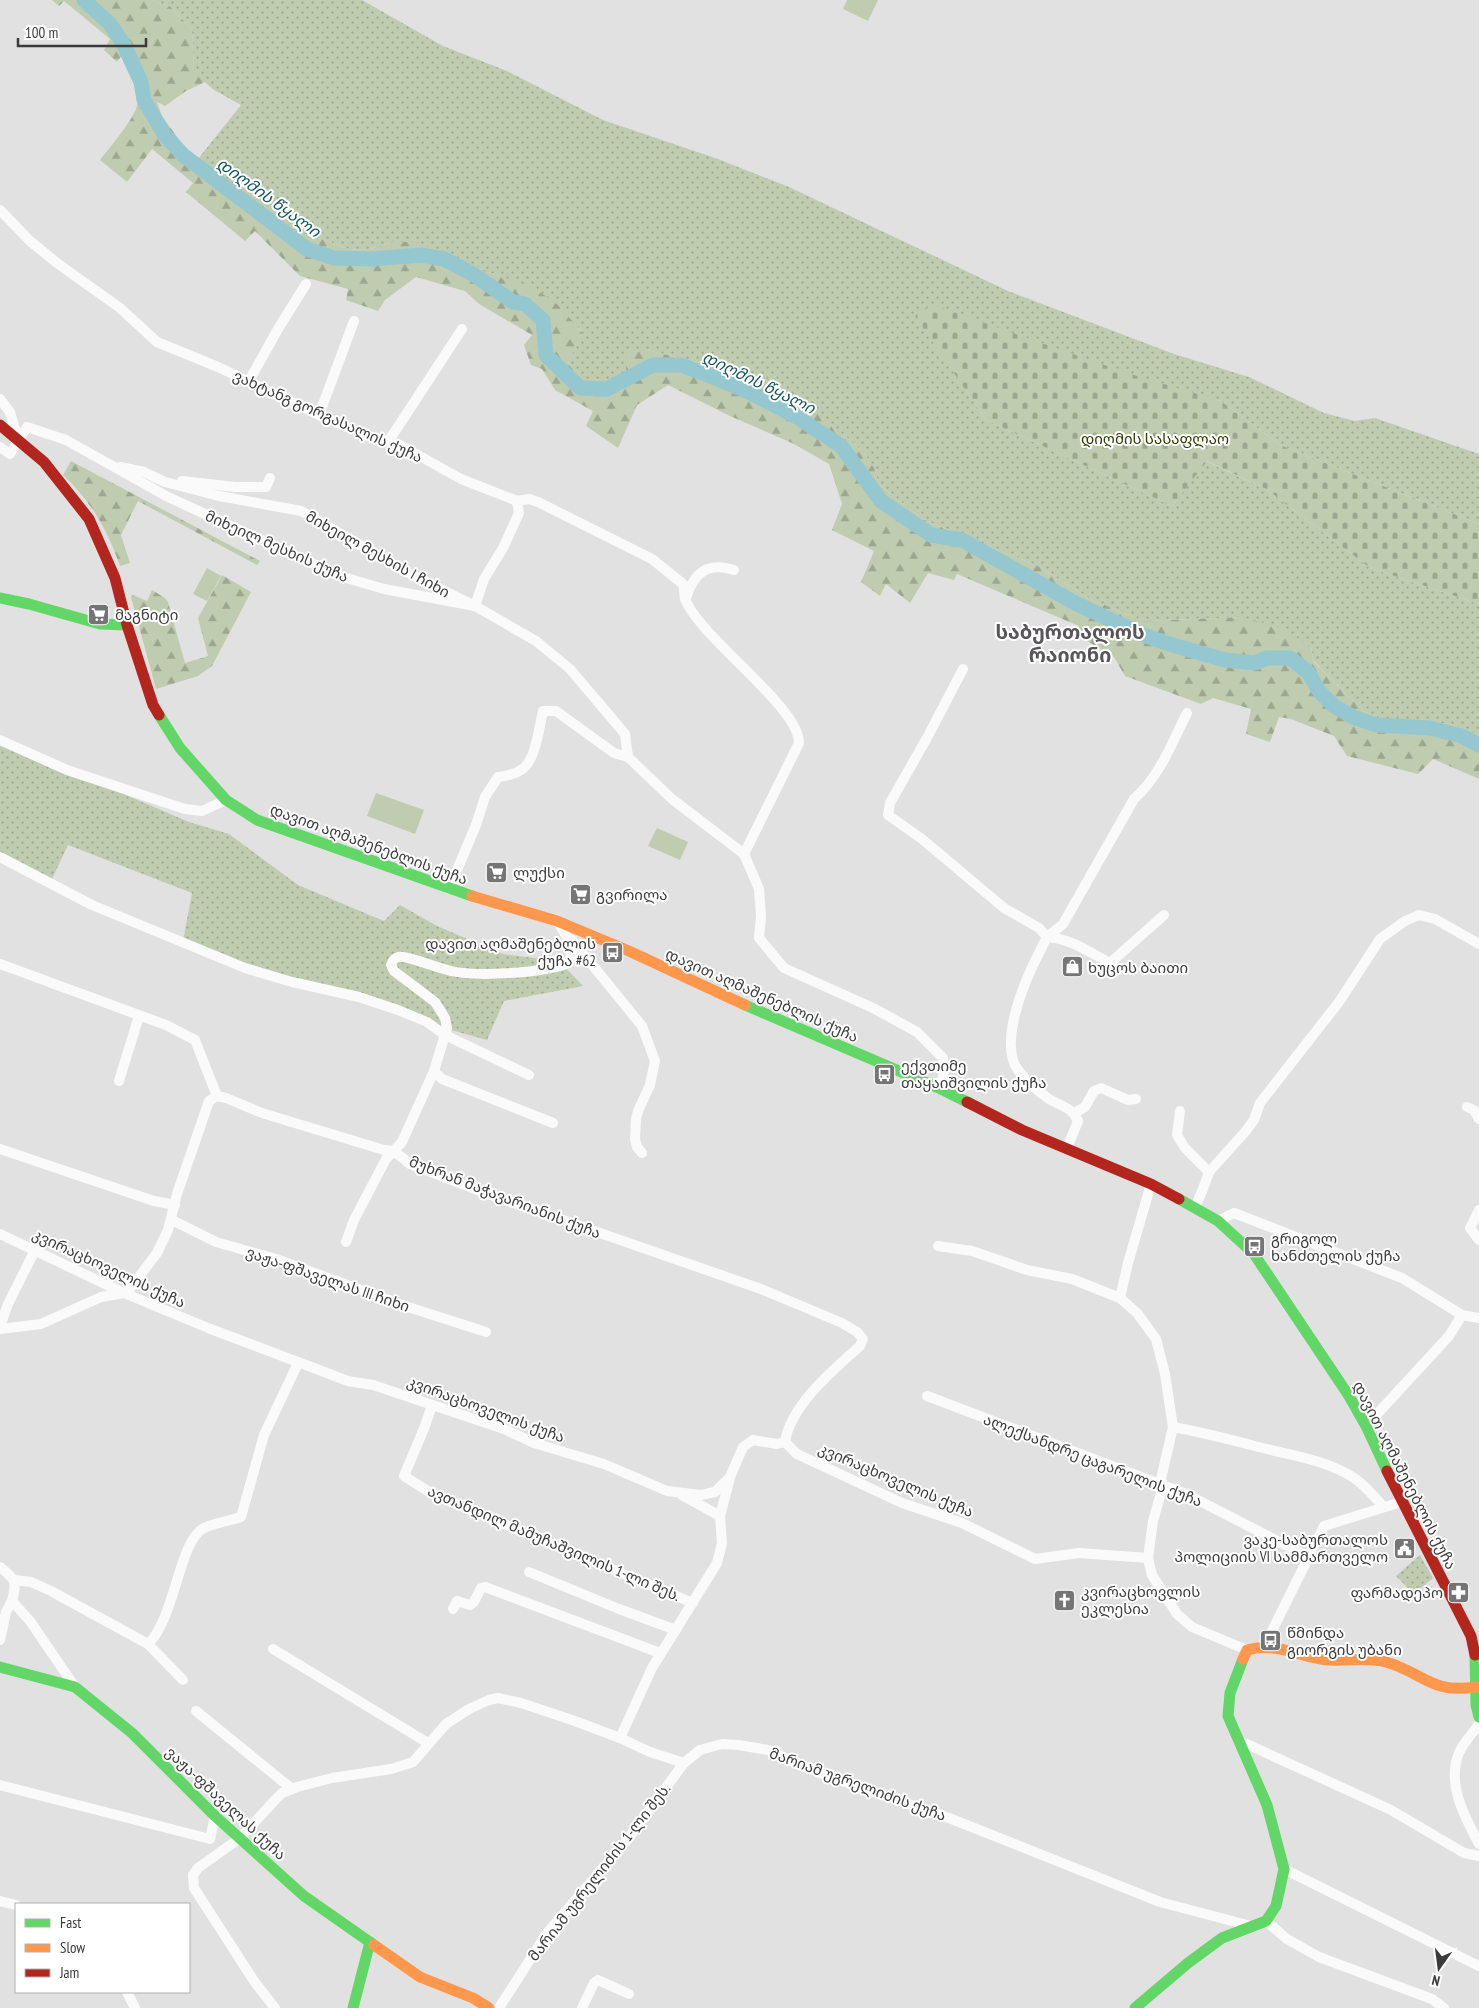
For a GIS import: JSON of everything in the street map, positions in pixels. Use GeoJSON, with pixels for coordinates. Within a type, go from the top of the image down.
{"type":"FeatureCollection","features":[{"type":"Feature","properties":{"kind":"street","name":"ვახტანგ გორგასალის ქუჩა"},"geometry":{"type":"LineString","coordinates":[[0,210],[30,242],[120,308],[157,342],[218,366],[319,415],[366,435],[400,445],[461,479],[517,501],[529,499],[538,502],[652,558],[683,584],[685,599],[698,619],[774,700],[792,722],[799,735],[799,743],[744,854]]}},
{"type":"Feature","properties":{"kind":"street"},"geometry":{"type":"LineString","coordinates":[[249,381],[278,328],[306,284]]}},
{"type":"Feature","properties":{"kind":"street"},"geometry":{"type":"LineString","coordinates":[[319,415],[354,321]]}},
{"type":"Feature","properties":{"kind":"street"},"geometry":{"type":"LineString","coordinates":[[388,442],[462,329]]}},
{"type":"Feature","properties":{"kind":"street"},"geometry":{"type":"LineString","coordinates":[[0,400],[10,412],[18,440],[10,454],[0,447]]}},
{"type":"Feature","properties":{"kind":"street","name":"დავით აღმაშენებლის ქუჩა"},"geometry":{"type":"LineString","coordinates":[[0,426],[44,462],[89,519],[115,578],[127,625],[153,705],[180,748],[226,800],[257,820],[449,888],[557,921],[732,1000],[941,1089],[1022,1130],[1152,1184],[1218,1221],[1254,1254],[1333,1371],[1366,1426],[1401,1502],[1470,1636],[1477,1654],[1476,1705],[1479,1717]]}},
{"type":"Feature","properties":{"kind":"street","name":"მიხეილ მესხის ქუჩა"},"geometry":{"type":"LineString","coordinates":[[18,440],[27,427],[66,440],[168,497],[340,576],[384,589],[475,606],[536,642],[570,669],[625,734],[628,756]]}},
{"type":"Feature","properties":{"kind":"street","name":"მიხეილ მესხის I ჩიხი"},"geometry":{"type":"LineString","coordinates":[[106,463],[144,472],[174,485],[219,496],[301,511],[414,576],[475,606]]}},
{"type":"Feature","properties":{"kind":"street"},"geometry":{"type":"LineString","coordinates":[[144,472],[177,480],[235,487],[266,487],[270,478]]}},
{"type":"Feature","properties":{"kind":"street"},"geometry":{"type":"LineString","coordinates":[[475,606],[484,579],[503,548],[519,513],[517,501]]}},
{"type":"Feature","properties":{"kind":"street"},"geometry":{"type":"LineString","coordinates":[[685,599],[688,589],[700,573],[709,567],[720,566],[734,570]]}},
{"type":"Feature","properties":{"kind":"street"},"geometry":{"type":"LineString","coordinates":[[0,598],[100,624],[127,625]]}},
{"type":"Feature","properties":{"kind":"street"},"geometry":{"type":"LineString","coordinates":[[963,669],[890,803],[888,815],[922,839],[1004,908],[1039,928],[1048,937],[1062,938],[1082,946],[1110,963],[1164,915]]}},
{"type":"Feature","properties":{"kind":"street"},"geometry":{"type":"LineString","coordinates":[[449,888],[476,825],[485,797],[498,777],[515,774],[531,761],[543,711],[556,711],[614,753],[628,756],[672,799],[744,854],[759,888],[761,916],[759,938],[766,949],[784,968],[873,1008],[917,1032],[943,1058],[944,1069],[941,1089]]}},
{"type":"Feature","properties":{"kind":"street"},"geometry":{"type":"LineString","coordinates":[[1067,1148],[1078,1121],[1074,1113],[1069,1108],[1049,1099],[1028,1082],[1016,1068],[1011,1053],[1011,1039],[1018,1002],[1029,972],[1048,937],[1064,924],[1134,799],[1157,773],[1187,713]]}},
{"type":"Feature","properties":{"kind":"street"},"geometry":{"type":"LineString","coordinates":[[0,740],[67,770],[185,809],[202,812],[226,800]]}},
{"type":"Feature","properties":{"kind":"street"},"geometry":{"type":"LineString","coordinates":[[0,857],[92,905],[235,964],[292,982],[351,995],[398,1010],[426,1022],[446,1035],[529,1075]]}},
{"type":"Feature","properties":{"kind":"street"},"geometry":{"type":"LineString","coordinates":[[1194,1206],[1204,1189],[1209,1172],[1254,1120],[1260,1103],[1339,1002],[1380,938],[1404,921],[1419,915],[1435,919],[1479,944]]}},
{"type":"Feature","properties":{"kind":"street"},"geometry":{"type":"LineString","coordinates":[[346,1242],[354,1220],[386,1159],[402,1142],[434,1071],[446,1035],[445,1018],[435,1002],[394,971],[391,965],[392,961],[399,957],[408,958],[452,972],[528,971],[560,966],[566,964],[572,953],[571,947],[557,921]]}},
{"type":"Feature","properties":{"kind":"street"},"geometry":{"type":"LineString","coordinates":[[557,921],[593,968],[642,1026],[655,1061],[650,1085],[636,1119],[635,1139],[637,1147],[642,1153]]}},
{"type":"Feature","properties":{"kind":"street"},"geometry":{"type":"LineString","coordinates":[[0,964],[166,1025],[195,1040],[217,1096],[209,1101],[175,1204],[172,1220],[157,1253],[129,1290],[124,1293],[101,1297],[41,1324],[0,1327],[8,1304],[35,1250]]}},
{"type":"Feature","properties":{"kind":"street"},"geometry":{"type":"LineString","coordinates":[[119,1081],[139,1016]]}},
{"type":"Feature","properties":{"kind":"street"},"geometry":{"type":"LineString","coordinates":[[434,1071],[442,1079],[553,1123]]}},
{"type":"Feature","properties":{"kind":"street"},"geometry":{"type":"LineString","coordinates":[[1074,1113],[1085,1108],[1094,1091],[1101,1088],[1128,1100],[1136,1099]]}},
{"type":"Feature","properties":{"kind":"street","name":"მუხრან მაჭავარიანის ქუჩა"},"geometry":{"type":"LineString","coordinates":[[217,1096],[280,1118],[384,1150],[394,1150],[410,1164],[488,1194],[761,1290],[842,1323],[857,1332],[863,1339],[860,1346],[819,1382],[786,1433],[785,1442]]}},
{"type":"Feature","properties":{"kind":"street"},"geometry":{"type":"LineString","coordinates":[[1467,1107],[1474,1110],[1479,1119]]}},
{"type":"Feature","properties":{"kind":"street"},"geometry":{"type":"LineString","coordinates":[[1180,1111],[1177,1135],[1185,1148],[1209,1172]]}},
{"type":"Feature","properties":{"kind":"street"},"geometry":{"type":"LineString","coordinates":[[0,1149],[154,1201],[175,1204]]}},
{"type":"Feature","properties":{"kind":"street"},"geometry":{"type":"LineString","coordinates":[[1120,1298],[1128,1263],[1152,1184]]}},
{"type":"Feature","properties":{"kind":"street"},"geometry":{"type":"LineString","coordinates":[[1479,1210],[1470,1228],[1479,1240]]}},
{"type":"Feature","properties":{"kind":"street"},"geometry":{"type":"LineString","coordinates":[[1218,1221],[1234,1213],[1402,1278],[1462,1315],[1479,1318]]}},
{"type":"Feature","properties":{"kind":"street","name":"ვაჟა-ფშაველას III ჩიხი"},"geometry":{"type":"LineString","coordinates":[[172,1220],[216,1242],[276,1260],[405,1306],[486,1332]]}},
{"type":"Feature","properties":{"kind":"street","name":"კვირაცხოველის ქუჩა"},"geometry":{"type":"LineString","coordinates":[[0,1234],[174,1315],[348,1381],[373,1385],[504,1429],[534,1442],[604,1464],[667,1491],[701,1495],[715,1492],[730,1477],[743,1447],[753,1440],[777,1444],[785,1442],[797,1454],[902,1503],[962,1523],[1035,1559],[1079,1553],[1148,1558]]}},
{"type":"Feature","properties":{"kind":"street"},"geometry":{"type":"LineString","coordinates":[[938,1246],[972,1251],[1027,1270],[1072,1279],[1120,1298],[1137,1312],[1156,1339],[1165,1374],[1173,1427],[1161,1479],[1163,1486],[1153,1521],[1148,1558],[1152,1576],[1176,1614],[1192,1627],[1247,1650],[1265,1645],[1328,1660],[1379,1660],[1390,1663],[1439,1687],[1461,1689],[1476,1687]]}},
{"type":"Feature","properties":{"kind":"street"},"geometry":{"type":"LineString","coordinates":[[1366,1426],[1448,1336],[1462,1315]]}},
{"type":"Feature","properties":{"kind":"street"},"geometry":{"type":"LineString","coordinates":[[148,1644],[155,1637],[166,1617],[186,1556],[194,1539],[203,1529],[241,1517],[264,1435],[298,1362]]}},
{"type":"Feature","properties":{"kind":"street","name":"ალექსანდრე ცაგარელის ქუჩა"},"geometry":{"type":"LineString","coordinates":[[927,1396],[1186,1494],[1309,1558]]}},
{"type":"Feature","properties":{"kind":"street","name":"ავთანდილ მამუჩაშვილის 1-ლი შეს."},"geometry":{"type":"LineString","coordinates":[[432,1405],[404,1476],[434,1495],[693,1603]]}},
{"type":"Feature","properties":{"kind":"street"},"geometry":{"type":"LineString","coordinates":[[1173,1427],[1213,1434],[1257,1447],[1282,1451],[1337,1469],[1355,1478],[1384,1507]]}},
{"type":"Feature","properties":{"kind":"street"},"geometry":{"type":"LineString","coordinates":[[620,1738],[660,1653],[717,1563],[722,1543],[720,1516],[730,1477]]}},
{"type":"Feature","properties":{"kind":"street"},"geometry":{"type":"LineString","coordinates":[[680,1494],[720,1516]]}},
{"type":"Feature","properties":{"kind":"street"},"geometry":{"type":"LineString","coordinates":[[1265,1645],[1324,1526],[1401,1502]]}},
{"type":"Feature","properties":{"kind":"street"},"geometry":{"type":"LineString","coordinates":[[0,1567],[15,1580],[31,1582],[51,1590],[148,1644],[183,1680]]}},
{"type":"Feature","properties":{"kind":"street"},"geometry":{"type":"LineString","coordinates":[[529,1572],[676,1630]]}},
{"type":"Feature","properties":{"kind":"street"},"geometry":{"type":"LineString","coordinates":[[0,1640],[6,1612],[16,1585],[15,1580]]}},
{"type":"Feature","properties":{"kind":"street"},"geometry":{"type":"LineString","coordinates":[[453,1609],[457,1601],[470,1605],[474,1602],[481,1588],[485,1587],[660,1653]]}},
{"type":"Feature","properties":{"kind":"street","name":"ვაჟა-ფშაველას ქუჩა"},"geometry":{"type":"LineString","coordinates":[[12,1600],[30,1621],[75,1687],[132,1733],[215,1816],[304,1896],[420,1977],[472,2003],[489,2008]]}},
{"type":"Feature","properties":{"kind":"street"},"geometry":{"type":"LineString","coordinates":[[274,1650],[428,1742]]}},
{"type":"Feature","properties":{"kind":"street"},"geometry":{"type":"LineString","coordinates":[[1134,2008],[1188,1963],[1222,1938],[1266,1922],[1276,1906],[1284,1869],[1267,1805],[1228,1716],[1230,1693],[1247,1650]]}},
{"type":"Feature","properties":{"kind":"street"},"geometry":{"type":"LineString","coordinates":[[0,1667],[75,1687]]}},
{"type":"Feature","properties":{"kind":"street"},"geometry":{"type":"LineString","coordinates":[[276,2008],[254,1981],[194,1888],[193,1875],[198,1868],[240,1838],[275,1800],[292,1789],[332,1778],[391,1769],[413,1762],[428,1742],[446,1724],[469,1708],[498,1698],[521,1703],[684,1763]]}},
{"type":"Feature","properties":{"kind":"street"},"geometry":{"type":"LineString","coordinates":[[196,1712],[292,1789]]}},
{"type":"Feature","properties":{"kind":"street"},"geometry":{"type":"LineString","coordinates":[[1479,1724],[1459,1752],[1454,1784],[1464,1815],[1479,1844]]}},
{"type":"Feature","properties":{"kind":"street"},"geometry":{"type":"LineString","coordinates":[[1238,1740],[1391,1810],[1464,1853],[1479,1856]]}},
{"type":"Feature","properties":{"kind":"street","name":"მარიამ უგრელიძის ქუჩა"},"geometry":{"type":"LineString","coordinates":[[684,1763],[700,1750],[722,1744],[739,1744],[768,1750],[817,1772],[949,1818],[1160,1902],[1251,1926]]}},
{"type":"Feature","properties":{"kind":"street","name":"მარიამ უგრელიძის 1-ლი შეს."},"geometry":{"type":"LineString","coordinates":[[500,2008],[548,1933],[628,1839],[684,1763]]}},
{"type":"Feature","properties":{"kind":"street"},"geometry":{"type":"LineString","coordinates":[[0,1785],[210,1839],[220,1852]]}},
{"type":"Feature","properties":{"kind":"street"},"geometry":{"type":"LineString","coordinates":[[210,1839],[215,1816]]}},
{"type":"Feature","properties":{"kind":"street"},"geometry":{"type":"LineString","coordinates":[[1284,1869],[1479,1966]]}},
{"type":"Feature","properties":{"kind":"street"},"geometry":{"type":"LineString","coordinates":[[0,1901],[15,1905]]}},
{"type":"Feature","properties":{"kind":"street"},"geometry":{"type":"LineString","coordinates":[[1266,1922],[1287,1939],[1320,1956],[1430,1998],[1444,2008]]}},
{"type":"Feature","properties":{"kind":"street"},"geometry":{"type":"LineString","coordinates":[[353,2008],[370,1942]]}},
{"type":"Feature","properties":{"kind":"street"},"geometry":{"type":"LineString","coordinates":[[582,2008],[594,1982],[598,1980],[629,1994]]}},
{"type":"Feature","properties":{"kind":"street"},"geometry":{"type":"LineString","coordinates":[[128,1993],[135,2008]]}},
{"type":"Feature","properties":{"kind":"green space"},"geometry":{"type":"Polygon","coordinates":[[[52,0],[151,0],[171,7],[192,30],[194,72],[205,82],[186,91],[165,106],[157,102],[162,116],[187,151],[234,184],[271,195],[316,237],[349,249],[366,250],[394,242],[414,242],[535,289],[557,304],[582,332],[568,363],[581,381],[622,389],[634,380],[626,370],[627,351],[647,350],[751,375],[768,382],[820,414],[863,452],[874,468],[879,484],[922,519],[1038,566],[1090,599],[1144,621],[1242,617],[1282,628],[1311,647],[1314,662],[1365,712],[1380,720],[1450,724],[1479,735],[1479,779],[1433,759],[1418,774],[1347,756],[1334,736],[1291,719],[1279,717],[1270,742],[1246,734],[1251,709],[1213,698],[1201,704],[1125,676],[1114,657],[1075,636],[1079,626],[957,574],[954,580],[928,573],[910,603],[886,584],[880,596],[861,582],[874,551],[832,530],[842,504],[829,464],[792,443],[730,416],[668,385],[637,405],[618,448],[586,426],[593,411],[555,390],[542,369],[531,365],[524,345],[532,335],[479,304],[465,291],[416,277],[385,300],[378,311],[346,300],[348,289],[300,276],[255,231],[245,241],[186,192],[193,183],[152,149],[127,182],[100,160],[136,109],[138,95],[132,74],[123,54],[117,62],[104,50],[110,39],[64,1],[59,6],[52,0]]]}},
{"type":"Feature","properties":{"kind":"green space"},"geometry":{"type":"Polygon","coordinates":[[[151,0],[362,0],[443,46],[507,71],[603,120],[718,159],[789,187],[1008,291],[1174,354],[1249,377],[1324,413],[1355,421],[1375,418],[1479,454],[1479,524],[1280,445],[1221,401],[916,316],[986,420],[1172,506],[1206,461],[1266,489],[1370,568],[1479,604],[1479,735],[1450,724],[1380,720],[1365,712],[1331,679],[1314,661],[1311,647],[1242,617],[1144,621],[1090,599],[1038,566],[922,519],[879,484],[874,468],[863,452],[845,436],[768,382],[751,375],[647,350],[634,380],[622,389],[581,381],[568,363],[582,331],[571,321],[503,278],[436,250],[394,242],[366,250],[349,249],[316,237],[271,195],[234,184],[198,159],[241,105],[214,90],[194,73],[192,30],[171,7],[151,0]]]}},
{"type":"Feature","properties":{"kind":"green space"},"geometry":{"type":"Polygon","coordinates":[[[847,0],[878,0],[868,21],[843,9],[847,0]]]}},
{"type":"Feature","properties":{"kind":"green space","name":"დიღმის სასაფლაო"},"geometry":{"type":"Polygon","coordinates":[[[931,304],[1124,372],[1221,401],[1280,445],[1479,524],[1479,604],[1370,568],[1266,489],[1207,461],[1172,506],[986,420],[915,316],[931,304]]]}},
{"type":"Feature","properties":{"kind":"green space"},"geometry":{"type":"Polygon","coordinates":[[[71,461],[260,561],[257,565],[138,501],[121,535],[130,563],[120,566],[98,517],[82,495],[63,475],[71,461]]]}},
{"type":"Feature","properties":{"kind":"green space"},"geometry":{"type":"Polygon","coordinates":[[[207,568],[221,576],[207,601],[193,594],[207,568]]]}},
{"type":"Feature","properties":{"kind":"green space"},"geometry":{"type":"Polygon","coordinates":[[[222,575],[251,592],[212,666],[198,676],[156,689],[131,597],[133,595],[147,601],[152,590],[165,598],[168,602],[185,663],[208,656],[198,618],[222,575]]]}},
{"type":"Feature","properties":{"kind":"green space"},"geometry":{"type":"Polygon","coordinates":[[[0,741],[189,822],[229,834],[298,885],[384,921],[400,905],[437,926],[503,954],[559,961],[583,986],[504,1001],[487,1040],[437,1026],[406,1011],[244,968],[183,941],[192,893],[68,845],[51,881],[0,855],[0,741]]]}},
{"type":"Feature","properties":{"kind":"green space"},"geometry":{"type":"Polygon","coordinates":[[[376,793],[424,810],[415,834],[367,816],[376,793]]]}},
{"type":"Feature","properties":{"kind":"green space"},"geometry":{"type":"Polygon","coordinates":[[[657,828],[688,842],[680,860],[648,846],[657,828]]]}},
{"type":"Feature","properties":{"kind":"green space"},"geometry":{"type":"Polygon","coordinates":[[[1420,1555],[1433,1578],[1414,1594],[1396,1576],[1420,1555]]]}},
{"type":"Feature","properties":{"kind":"waterway","name":"დიღმის წყალი"},"geometry":{"type":"LineString","coordinates":[[84,0],[110,24],[123,43],[141,82],[144,100],[164,134],[183,155],[307,249],[334,258],[372,259],[421,255],[444,259],[473,274],[513,302],[525,304],[543,320],[546,355],[580,388],[607,389],[653,365],[681,365],[708,375],[749,392],[797,417],[841,446],[881,501],[931,535],[962,540],[1077,604],[1141,634],[1169,644],[1225,660],[1255,663],[1267,658],[1290,658],[1308,672],[1319,691],[1334,706],[1353,717],[1376,725],[1430,728],[1462,736],[1479,745]]}},
{"type":"Feature","properties":{"kind":"traffic: fast"},"geometry":{"type":"LineString","coordinates":[[0,598],[100,624],[127,625]]}},
{"type":"Feature","properties":{"kind":"traffic: fast"},"geometry":{"type":"LineString","coordinates":[[159,715],[180,748],[226,800],[257,820],[472,896]]}},
{"type":"Feature","properties":{"kind":"traffic: fast"},"geometry":{"type":"LineString","coordinates":[[745,1005],[941,1089],[967,1102]]}},
{"type":"Feature","properties":{"kind":"traffic: fast"},"geometry":{"type":"LineString","coordinates":[[1179,1199],[1218,1221],[1254,1254],[1349,1396],[1366,1426],[1387,1471]]}},
{"type":"Feature","properties":{"kind":"traffic: fast"},"geometry":{"type":"LineString","coordinates":[[1475,1655],[1476,1705],[1479,1717]]}},
{"type":"Feature","properties":{"kind":"traffic: fast"},"geometry":{"type":"LineString","coordinates":[[1135,2008],[1188,1963],[1222,1938],[1266,1921],[1276,1906],[1284,1869],[1267,1805],[1228,1716],[1230,1693],[1243,1659]]}},
{"type":"Feature","properties":{"kind":"traffic: fast"},"geometry":{"type":"LineString","coordinates":[[0,1667],[75,1687],[132,1733],[215,1816],[304,1896],[374,1945]]}},
{"type":"Feature","properties":{"kind":"traffic: fast"},"geometry":{"type":"LineString","coordinates":[[353,2008],[370,1942]]}},
{"type":"Feature","properties":{"kind":"traffic: slow"},"geometry":{"type":"LineString","coordinates":[[472,896],[557,921],[629,951],[745,1005]]}},
{"type":"Feature","properties":{"kind":"traffic: slow"},"geometry":{"type":"LineString","coordinates":[[1243,1659],[1247,1650],[1268,1647],[1318,1659],[1365,1659],[1386,1662],[1448,1688],[1476,1687]]}},
{"type":"Feature","properties":{"kind":"traffic: slow"},"geometry":{"type":"LineString","coordinates":[[374,1945],[420,1977],[473,1998],[489,2008]]}},
{"type":"Feature","properties":{"kind":"traffic: jam"},"geometry":{"type":"LineString","coordinates":[[0,425],[44,462],[89,519],[115,578],[127,625],[153,705],[159,715]]}},
{"type":"Feature","properties":{"kind":"traffic: jam"},"geometry":{"type":"LineString","coordinates":[[967,1102],[1022,1130],[1151,1184],[1179,1199]]}},
{"type":"Feature","properties":{"kind":"traffic: jam"},"geometry":{"type":"LineString","coordinates":[[1387,1471],[1471,1636],[1475,1655]]}},
{"type":"Feature","properties":{"kind":"place","name":"მაგნიტი"},"geometry":{"type":"Point","coordinates":[99,614]}},
{"type":"Feature","properties":{"kind":"place","name":"ლუქსი"},"geometry":{"type":"Point","coordinates":[497,872]}},
{"type":"Feature","properties":{"kind":"place","name":"გვირილა"},"geometry":{"type":"Point","coordinates":[580,894]}},
{"type":"Feature","properties":{"kind":"place","name":"დავით აღმაშენებლის ქუჩა #62"},"geometry":{"type":"Point","coordinates":[612,952]}},
{"type":"Feature","properties":{"kind":"place","name":"ხუცოს ბაითი"},"geometry":{"type":"Point","coordinates":[1072,967]}},
{"type":"Feature","properties":{"kind":"place","name":"ექვთიმე თაყაიშვილის ქუჩა"},"geometry":{"type":"Point","coordinates":[885,1074]}},
{"type":"Feature","properties":{"kind":"place","name":"გრიგოლ ხანძთელის ქუჩა"},"geometry":{"type":"Point","coordinates":[1255,1247]}},
{"type":"Feature","properties":{"kind":"place","name":"ვაკე-საბურთალოს პოლიციის VI სამმართველო"},"geometry":{"type":"Point","coordinates":[1404,1548]}},
{"type":"Feature","properties":{"kind":"place","name":"ფარმადეპო"},"geometry":{"type":"Point","coordinates":[1459,1592]}},
{"type":"Feature","properties":{"kind":"place","name":"კვირაცხოვლის ეკლესია"},"geometry":{"type":"Point","coordinates":[1065,1600]}},
{"type":"Feature","properties":{"kind":"place","name":"წმინდა გიორგის უბანი"},"geometry":{"type":"Point","coordinates":[1271,1641]}},
{"type":"Feature","properties":{"kind":"district","name":"საბურთალოს რაიონი"},"geometry":{"type":"Point","coordinates":[1070,644]}}]}
